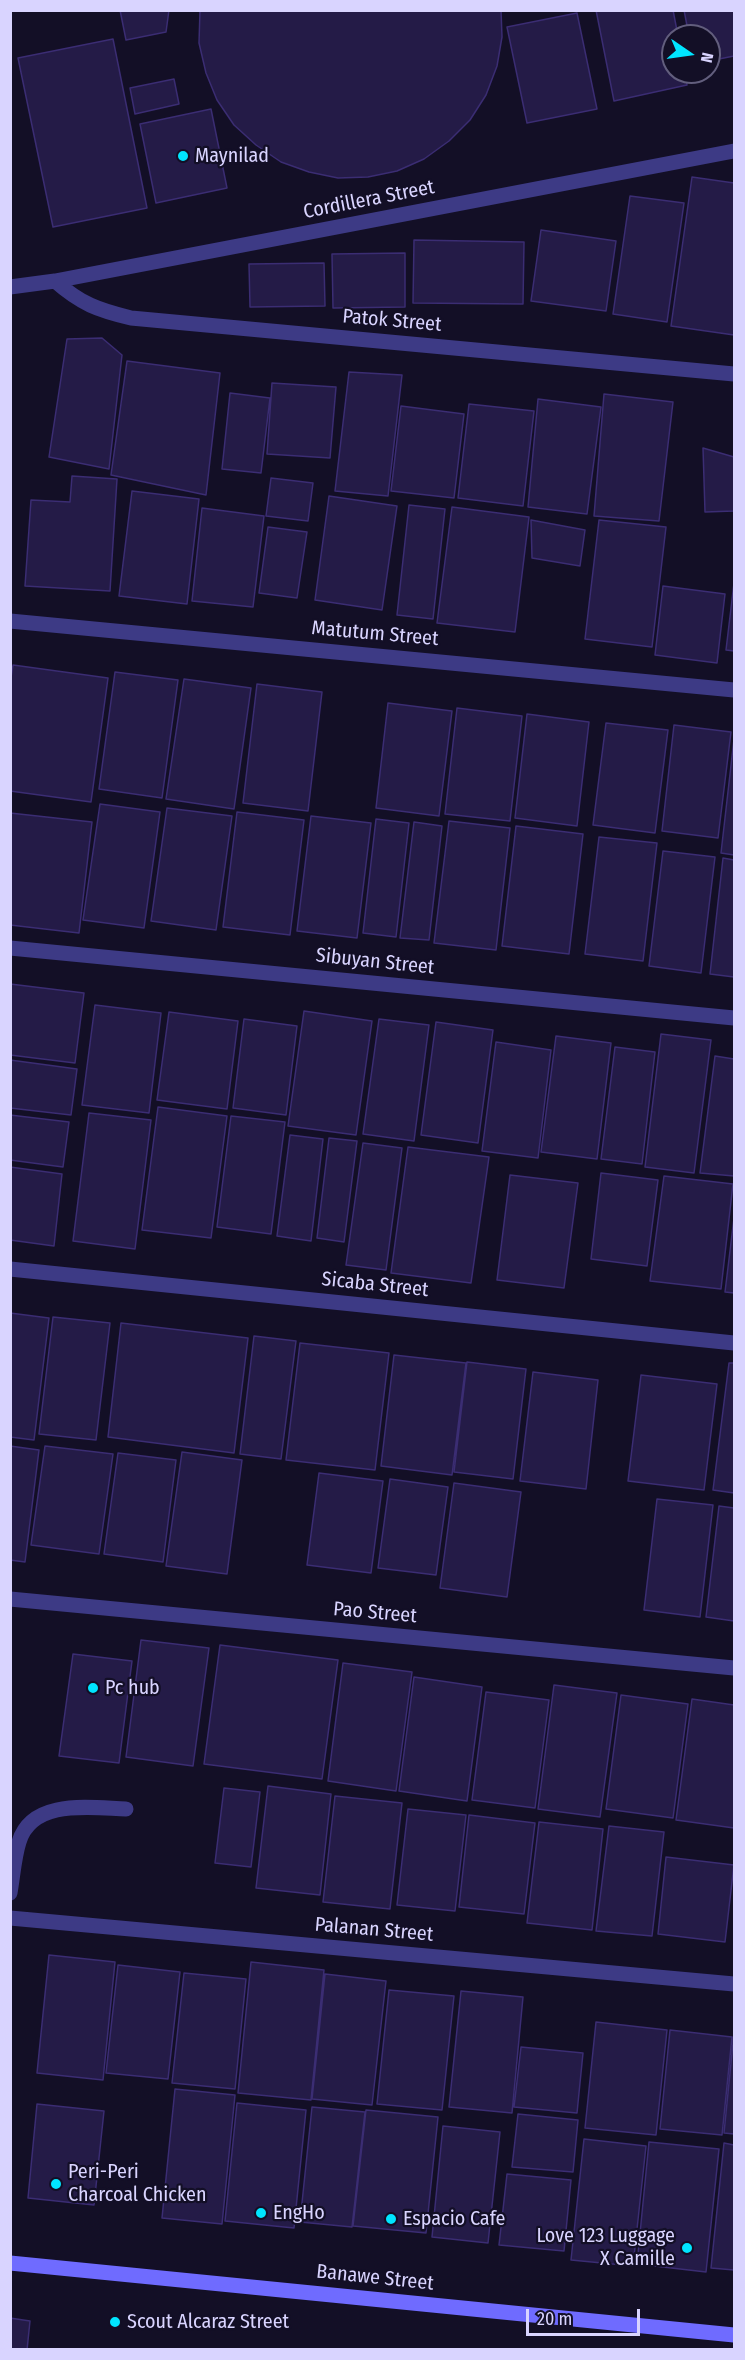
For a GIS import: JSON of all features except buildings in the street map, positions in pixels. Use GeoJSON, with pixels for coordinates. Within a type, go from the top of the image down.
{"type":"FeatureCollection","features":[{"type":"Feature","properties":{"kind":"main road","name":"Banawe Street"},"geometry":{"type":"LineString","coordinates":[[10,2263],[735,2335]]}},
{"type":"Feature","properties":{"kind":"street","name":"Cordillera Street"},"geometry":{"type":"LineString","coordinates":[[10,287],[55,282],[735,151]]}},
{"type":"Feature","properties":{"kind":"street","name":"Patok Street"},"geometry":{"type":"LineString","coordinates":[[55,282],[75,299],[102,311],[131,318],[735,374]]}},
{"type":"Feature","properties":{"kind":"street","name":"Matutum Street"},"geometry":{"type":"LineString","coordinates":[[10,621],[735,690]]}},
{"type":"Feature","properties":{"kind":"street","name":"Sibuyan Street"},"geometry":{"type":"LineString","coordinates":[[10,948],[735,1018]]}},
{"type":"Feature","properties":{"kind":"street","name":"Sicaba Street"},"geometry":{"type":"LineString","coordinates":[[10,1269],[735,1343]]}},
{"type":"Feature","properties":{"kind":"street","name":"Pao Street"},"geometry":{"type":"LineString","coordinates":[[10,1599],[735,1668]]}},
{"type":"Feature","properties":{"kind":"street"},"geometry":{"type":"LineString","coordinates":[[10,1893],[19,1840],[34,1818],[63,1808],[126,1809]]}},
{"type":"Feature","properties":{"kind":"street","name":"Palanan Street"},"geometry":{"type":"LineString","coordinates":[[10,1917],[735,1984]]}},
{"type":"Feature","properties":{"kind":"place","name":"Maynilad"},"geometry":{"type":"Point","coordinates":[183,156]}},
{"type":"Feature","properties":{"kind":"place","name":"Pc hub"},"geometry":{"type":"Point","coordinates":[93,1688]}},
{"type":"Feature","properties":{"kind":"place","name":"Peri-Peri Charcoal Chicken"},"geometry":{"type":"Point","coordinates":[56,2184]}},
{"type":"Feature","properties":{"kind":"place","name":"EngHo"},"geometry":{"type":"Point","coordinates":[261,2213]}},
{"type":"Feature","properties":{"kind":"place","name":"Espacio Cafe"},"geometry":{"type":"Point","coordinates":[391,2219]}},
{"type":"Feature","properties":{"kind":"place","name":"Love 123 Luggage X Camille"},"geometry":{"type":"Point","coordinates":[687,2248]}},
{"type":"Feature","properties":{"kind":"place","name":"Scout Alcaraz Street"},"geometry":{"type":"Point","coordinates":[115,2322]}}]}
